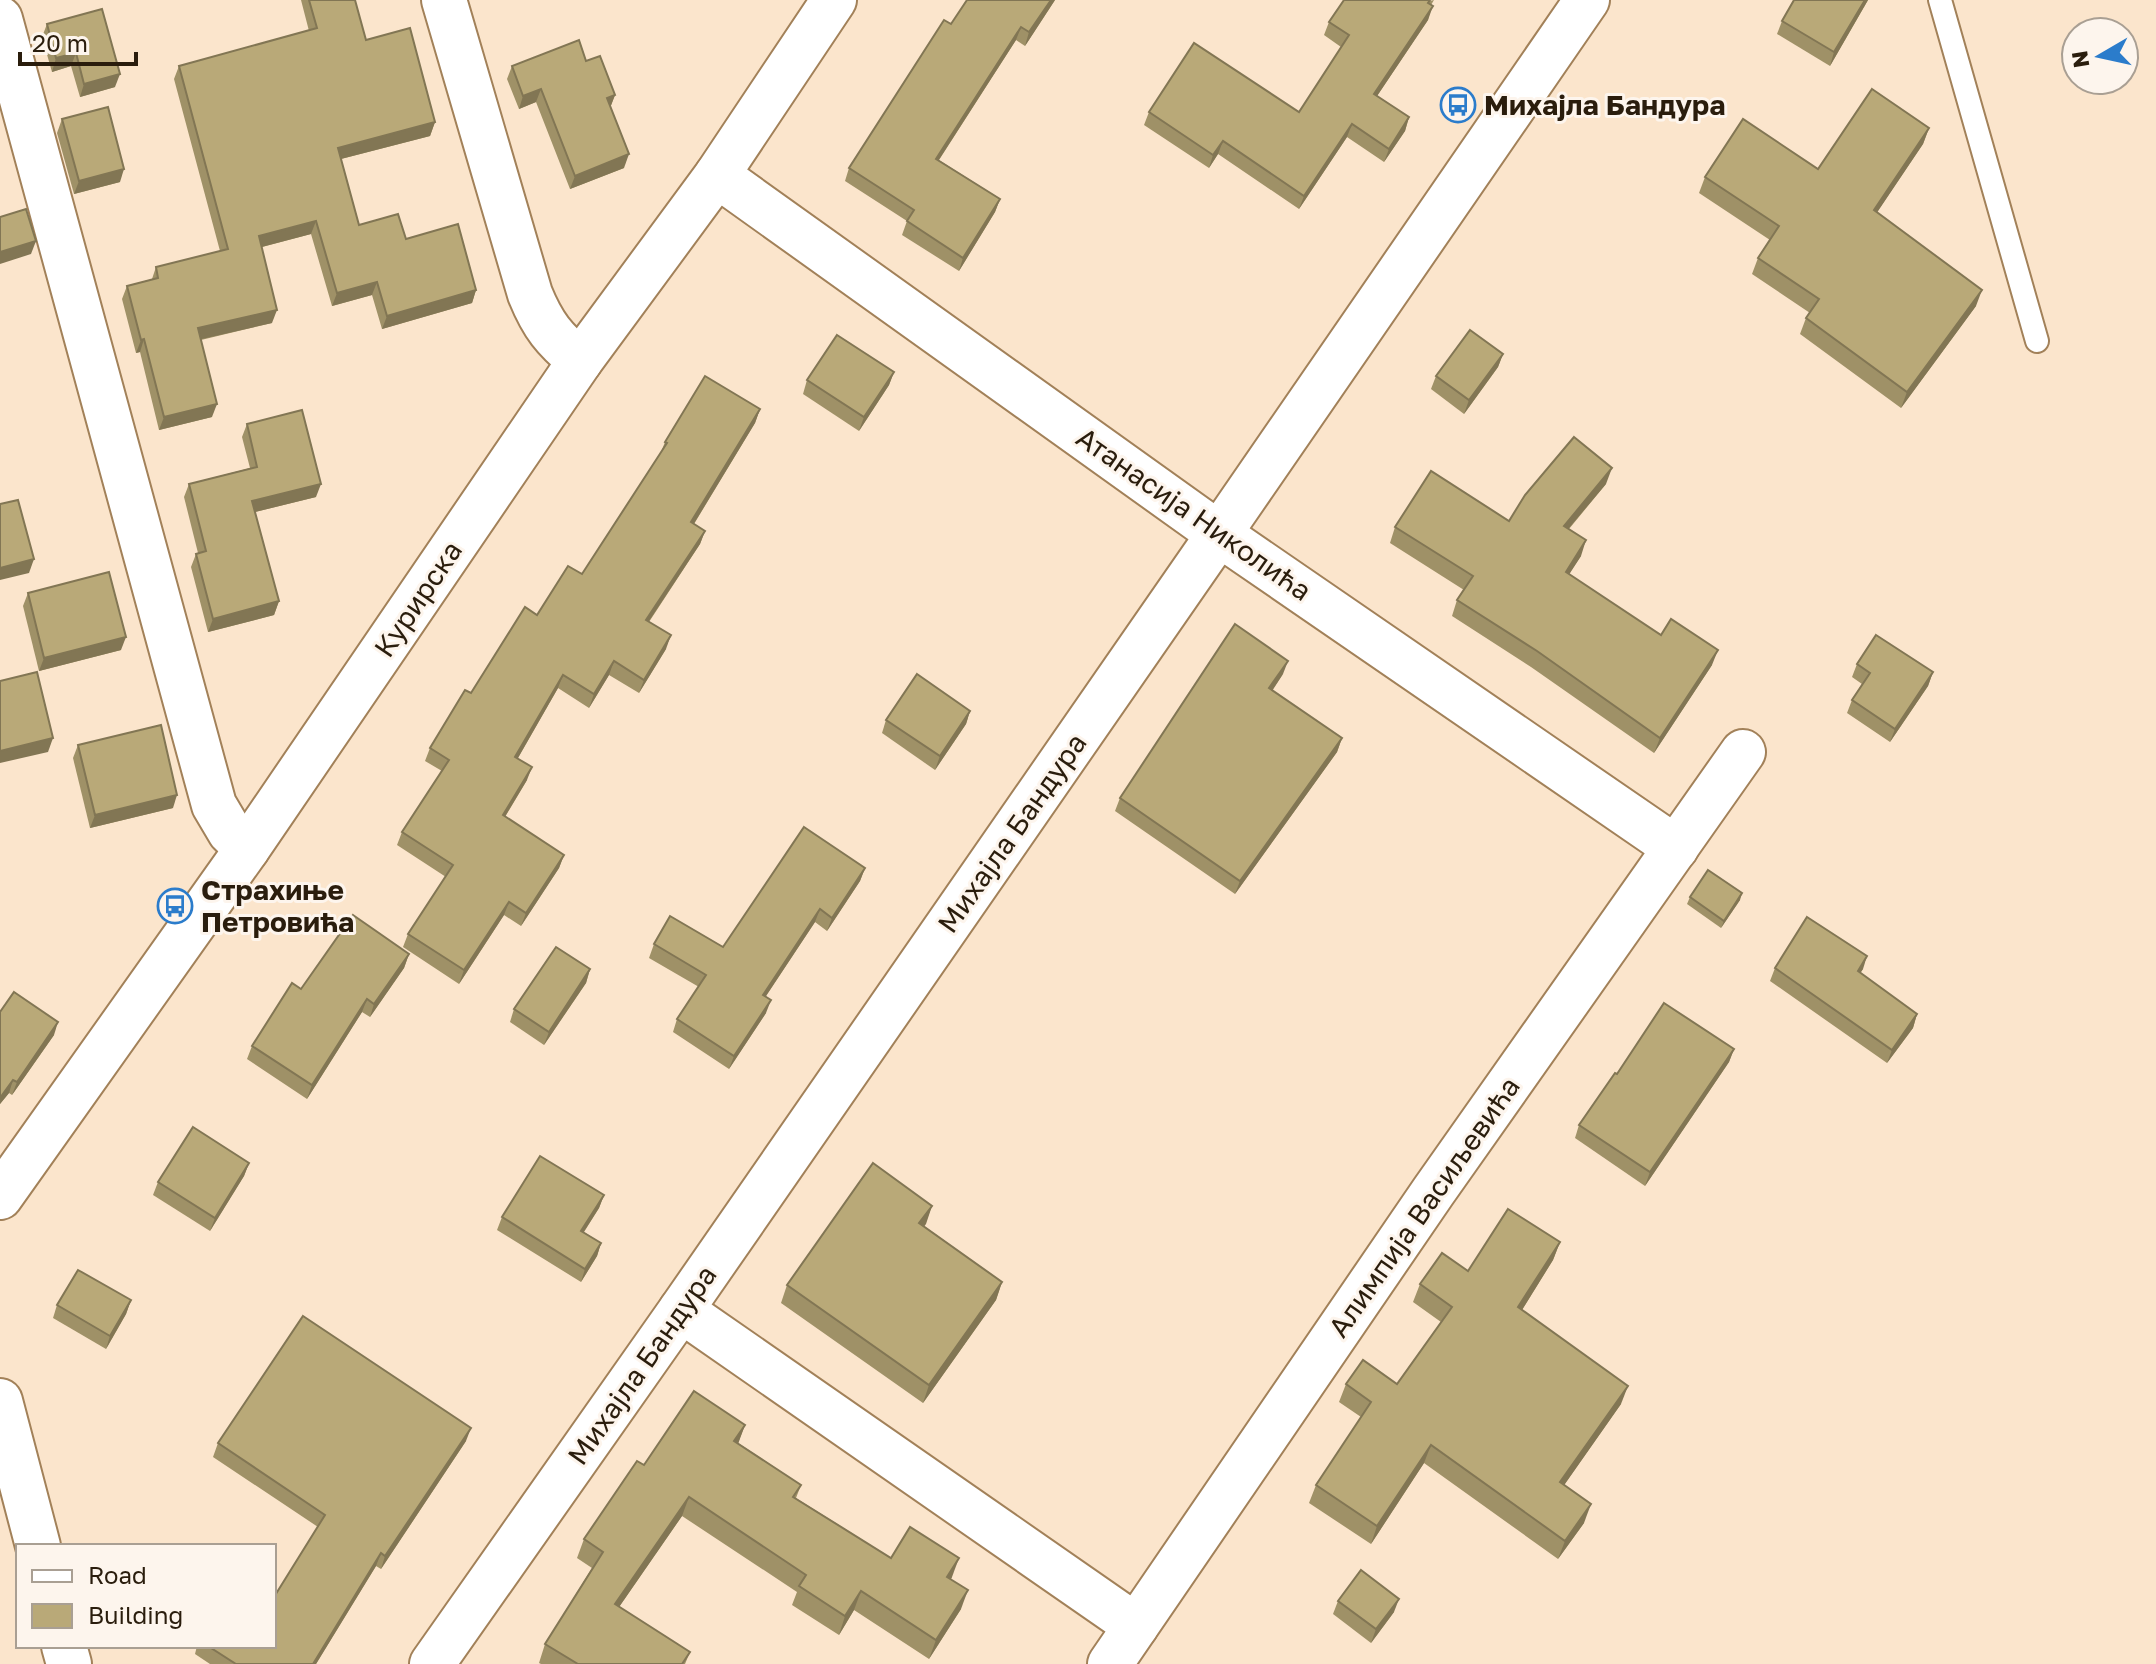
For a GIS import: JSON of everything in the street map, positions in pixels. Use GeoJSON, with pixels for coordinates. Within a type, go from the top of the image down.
{"type":"FeatureCollection","features":[{"type":"Feature","properties":{"kind":"street"},"geometry":{"type":"LineString","coordinates":[[444,0],[530,294],[542,322],[554,339],[580,361]]}},
{"type":"Feature","properties":{"kind":"street","name":"Михајла Бандура"},"geometry":{"type":"LineString","coordinates":[[432,1664],[681,1310],[1587,0]]}},
{"type":"Feature","properties":{"kind":"street","name":"Курирска"},"geometry":{"type":"LineString","coordinates":[[0,1197],[247,849],[580,361],[717,175],[819,7]]}},
{"type":"Feature","properties":{"kind":"street"},"geometry":{"type":"LineString","coordinates":[[0,19],[214,805],[230,832],[247,849]]}},
{"type":"Feature","properties":{"kind":"street","name":"Атанасија Николића"},"geometry":{"type":"LineString","coordinates":[[717,175],[1219,534],[1676,848]]}},
{"type":"Feature","properties":{"kind":"street","name":"Алимпија Васиљевића"},"geometry":{"type":"LineString","coordinates":[[1110,1664],[1433,1192],[1743,752]]}},
{"type":"Feature","properties":{"kind":"street"},"geometry":{"type":"LineString","coordinates":[[681,1310],[1136,1626]]}},
{"type":"Feature","properties":{"kind":"street"},"geometry":{"type":"LineString","coordinates":[[0,1401],[37,1544]]}},
{"type":"Feature","properties":{"kind":"lane"},"geometry":{"type":"LineString","coordinates":[[1940,0],[2037,341]]}},
{"type":"Feature","properties":{"kind":"building"},"geometry":{"type":"Polygon","coordinates":[[[309,0],[355,0],[366,40],[410,28],[435,122],[338,148],[359,225],[398,214],[406,239],[458,224],[476,290],[387,316],[377,282],[337,293],[316,221],[259,236],[277,310],[198,328],[217,404],[164,417],[127,286],[158,278],[156,267],[228,249],[179,66],[317,28],[309,0]]]}},
{"type":"Feature","properties":{"kind":"building"},"geometry":{"type":"Polygon","coordinates":[[[967,0],[1051,0],[1029,32],[1021,27],[936,159],[1000,199],[963,258],[907,221],[914,210],[849,168],[944,20],[951,24],[967,0]]]}},
{"type":"Feature","properties":{"kind":"building"},"geometry":{"type":"Polygon","coordinates":[[[1344,0],[1430,0],[1428,3],[1433,6],[1374,94],[1409,117],[1389,149],[1352,124],[1304,196],[1223,141],[1213,155],[1149,112],[1194,43],[1299,112],[1349,35],[1329,22],[1344,0]]]}},
{"type":"Feature","properties":{"kind":"building"},"geometry":{"type":"Polygon","coordinates":[[[1794,0],[1865,0],[1834,52],[1782,21],[1794,0]]]}},
{"type":"Feature","properties":{"kind":"building"},"geometry":{"type":"Polygon","coordinates":[[[102,9],[120,74],[84,84],[76,53],[56,58],[47,24],[102,9]]]}},
{"type":"Feature","properties":{"kind":"building"},"geometry":{"type":"Polygon","coordinates":[[[579,40],[586,61],[600,56],[615,95],[607,98],[629,154],[575,176],[541,89],[523,96],[512,66],[579,40]]]}},
{"type":"Feature","properties":{"kind":"building"},"geometry":{"type":"Polygon","coordinates":[[[1872,89],[1929,128],[1874,210],[1982,290],[1907,392],[1806,318],[1819,299],[1758,258],[1779,226],[1705,177],[1743,119],[1818,169],[1872,89]]]}},
{"type":"Feature","properties":{"kind":"building"},"geometry":{"type":"Polygon","coordinates":[[[108,107],[124,169],[79,181],[62,119],[108,107]]]}},
{"type":"Feature","properties":{"kind":"building"},"geometry":{"type":"Polygon","coordinates":[[[26,209],[36,241],[0,252],[0,217],[26,209]]]}},
{"type":"Feature","properties":{"kind":"building"},"geometry":{"type":"Polygon","coordinates":[[[1470,330],[1503,354],[1469,400],[1436,376],[1470,330]]]}},
{"type":"Feature","properties":{"kind":"building"},"geometry":{"type":"Polygon","coordinates":[[[837,335],[894,372],[864,417],[807,380],[837,335]]]}},
{"type":"Feature","properties":{"kind":"building"},"geometry":{"type":"Polygon","coordinates":[[[705,376],[760,409],[691,522],[705,531],[646,620],[671,635],[644,680],[614,661],[594,694],[563,675],[515,757],[532,767],[503,815],[564,855],[526,913],[509,902],[464,970],[408,934],[453,865],[402,832],[449,760],[430,748],[465,690],[471,693],[525,607],[537,615],[568,566],[582,574],[667,443],[705,376]]]}},
{"type":"Feature","properties":{"kind":"building"},"geometry":{"type":"Polygon","coordinates":[[[302,410],[321,484],[252,501],[279,601],[213,619],[196,554],[206,551],[189,484],[257,467],[247,424],[302,410]]]}},
{"type":"Feature","properties":{"kind":"building"},"geometry":{"type":"Polygon","coordinates":[[[1574,437],[1612,468],[1564,526],[1586,540],[1566,572],[1661,635],[1671,619],[1718,650],[1660,738],[1537,651],[1457,600],[1473,576],[1395,527],[1431,471],[1509,521],[1525,495],[1574,437]]]}},
{"type":"Feature","properties":{"kind":"building"},"geometry":{"type":"Polygon","coordinates":[[[18,500],[34,559],[0,568],[0,504],[18,500]]]}},
{"type":"Feature","properties":{"kind":"building"},"geometry":{"type":"Polygon","coordinates":[[[109,572],[126,637],[44,658],[28,593],[109,572]]]}},
{"type":"Feature","properties":{"kind":"building"},"geometry":{"type":"Polygon","coordinates":[[[1235,624],[1288,661],[1269,688],[1342,738],[1240,881],[1120,798],[1235,624]]]}},
{"type":"Feature","properties":{"kind":"building"},"geometry":{"type":"Polygon","coordinates":[[[1876,635],[1933,672],[1895,729],[1852,700],[1870,673],[1857,664],[1876,635]]]}},
{"type":"Feature","properties":{"kind":"building"},"geometry":{"type":"Polygon","coordinates":[[[37,672],[53,738],[0,751],[0,681],[37,672]]]}},
{"type":"Feature","properties":{"kind":"building"},"geometry":{"type":"Polygon","coordinates":[[[917,674],[970,711],[940,756],[886,720],[917,674]]]}},
{"type":"Feature","properties":{"kind":"building"},"geometry":{"type":"Polygon","coordinates":[[[161,725],[177,795],[95,815],[78,745],[161,725]]]}},
{"type":"Feature","properties":{"kind":"building"},"geometry":{"type":"Polygon","coordinates":[[[804,827],[865,868],[832,918],[820,909],[763,995],[771,1000],[734,1056],[677,1019],[706,975],[654,944],[670,916],[723,947],[804,827]]]}},
{"type":"Feature","properties":{"kind":"building"},"geometry":{"type":"Polygon","coordinates":[[[1708,870],[1742,893],[1724,921],[1690,897],[1708,870]]]}},
{"type":"Feature","properties":{"kind":"building"},"geometry":{"type":"Polygon","coordinates":[[[353,915],[409,954],[374,1004],[367,999],[312,1085],[252,1046],[292,983],[301,989],[353,915]]]}},
{"type":"Feature","properties":{"kind":"building"},"geometry":{"type":"Polygon","coordinates":[[[1807,917],[1867,956],[1858,971],[1917,1014],[1892,1050],[1775,968],[1807,917]]]}},
{"type":"Feature","properties":{"kind":"building"},"geometry":{"type":"Polygon","coordinates":[[[556,947],[590,969],[549,1032],[514,1009],[556,947]]]}},
{"type":"Feature","properties":{"kind":"building"},"geometry":{"type":"Polygon","coordinates":[[[14,992],[58,1022],[17,1082],[13,1080],[0,1098],[0,1012],[14,992]]]}},
{"type":"Feature","properties":{"kind":"building"},"geometry":{"type":"Polygon","coordinates":[[[1664,1003],[1734,1049],[1650,1172],[1579,1125],[1664,1003]]]}},
{"type":"Feature","properties":{"kind":"building"},"geometry":{"type":"Polygon","coordinates":[[[193,1127],[249,1163],[215,1218],[158,1182],[193,1127]]]}},
{"type":"Feature","properties":{"kind":"building"},"geometry":{"type":"Polygon","coordinates":[[[540,1156],[604,1195],[581,1231],[601,1243],[585,1269],[502,1217],[540,1156]]]}},
{"type":"Feature","properties":{"kind":"building"},"geometry":{"type":"Polygon","coordinates":[[[873,1163],[932,1206],[919,1223],[1002,1282],[929,1385],[787,1285],[873,1163]]]}},
{"type":"Feature","properties":{"kind":"building"},"geometry":{"type":"Polygon","coordinates":[[[1508,1209],[1560,1242],[1518,1307],[1628,1386],[1560,1482],[1591,1504],[1565,1541],[1431,1445],[1377,1526],[1316,1485],[1371,1402],[1346,1384],[1363,1360],[1397,1384],[1452,1307],[1420,1284],[1442,1253],[1468,1271],[1508,1209]]]}},
{"type":"Feature","properties":{"kind":"building"},"geometry":{"type":"Polygon","coordinates":[[[78,1270],[131,1300],[110,1336],[57,1305],[78,1270]]]}},
{"type":"Feature","properties":{"kind":"building"},"geometry":{"type":"Polygon","coordinates":[[[303,1316],[471,1428],[385,1556],[381,1553],[313,1664],[236,1664],[211,1648],[276,1648],[276,1594],[325,1515],[218,1443],[303,1316]]]}},
{"type":"Feature","properties":{"kind":"building"},"geometry":{"type":"Polygon","coordinates":[[[694,1391],[745,1425],[734,1441],[801,1485],[793,1497],[891,1558],[910,1527],[959,1558],[947,1577],[968,1590],[936,1640],[861,1591],[845,1616],[799,1586],[806,1575],[689,1497],[615,1604],[690,1652],[682,1664],[578,1664],[545,1644],[603,1552],[584,1539],[637,1461],[644,1465],[694,1391]]]}},
{"type":"Feature","properties":{"kind":"building"},"geometry":{"type":"Polygon","coordinates":[[[1361,1570],[1399,1599],[1376,1629],[1338,1601],[1361,1570]]]}},
{"type":"Feature","properties":{"kind":"place","name":"Михајла Бандура"},"geometry":{"type":"Point","coordinates":[1458,105]}},
{"type":"Feature","properties":{"kind":"place","name":"Страхиње Петровића"},"geometry":{"type":"Point","coordinates":[175,906]}}]}
